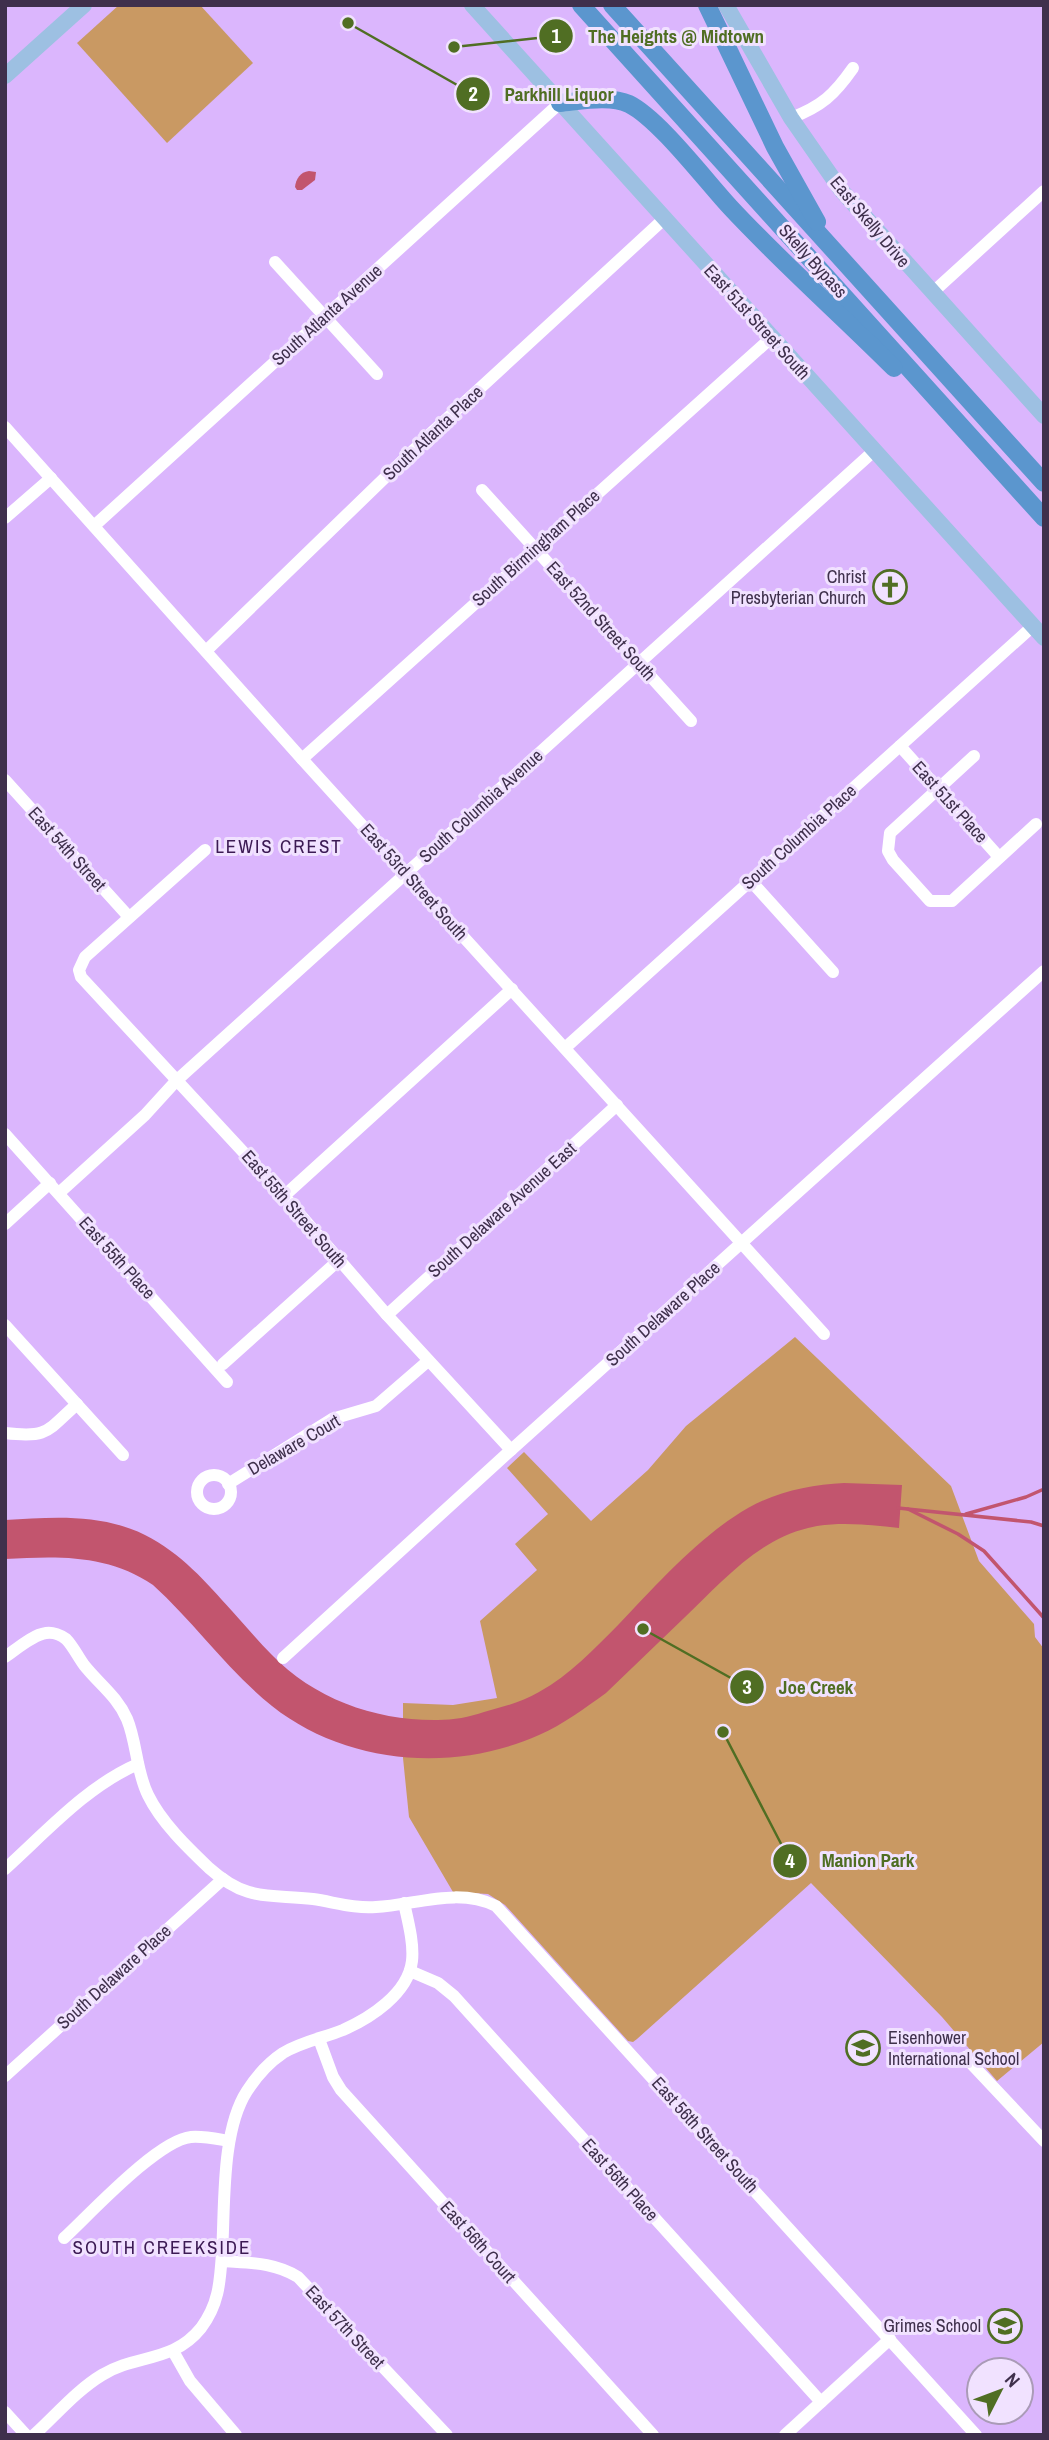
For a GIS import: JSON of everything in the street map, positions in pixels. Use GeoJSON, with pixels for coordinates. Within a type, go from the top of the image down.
{"type":"FeatureCollection","features":[{"type":"Feature","properties":{"kind":"highway","name":"Skelly Bypass"},"geometry":{"type":"LineString","coordinates":[[582,5],[1044,517]]}},
{"type":"Feature","properties":{"kind":"highway","name":"Skelly Bypass"},"geometry":{"type":"LineString","coordinates":[[612,5],[1044,483]]}},
{"type":"Feature","properties":{"kind":"highway"},"geometry":{"type":"LineString","coordinates":[[708,5],[775,147],[832,249]]}},
{"type":"Feature","properties":{"kind":"highway"},"geometry":{"type":"LineString","coordinates":[[560,103],[610,101],[624,102],[636,108],[732,209],[1014,485]]}},
{"type":"Feature","properties":{"kind":"main road"},"geometry":{"type":"LineString","coordinates":[[5,76],[84,5]]}},
{"type":"Feature","properties":{"kind":"main road","name":"East 51st Street South"},"geometry":{"type":"LineString","coordinates":[[472,5],[1038,632]]}},
{"type":"Feature","properties":{"kind":"main road","name":"East Skelly Drive"},"geometry":{"type":"LineString","coordinates":[[726,5],[791,118],[841,190],[1044,416]]}},
{"type":"Feature","properties":{"kind":"street"},"geometry":{"type":"LineString","coordinates":[[791,118],[821,105],[853,68]]}},
{"type":"Feature","properties":{"kind":"street","name":"South Atlanta Avenue"},"geometry":{"type":"LineString","coordinates":[[94,526],[560,103]]}},
{"type":"Feature","properties":{"kind":"street"},"geometry":{"type":"LineString","coordinates":[[932,293],[1044,191]]}},
{"type":"Feature","properties":{"kind":"street","name":"South Atlanta Place"},"geometry":{"type":"LineString","coordinates":[[206,651],[428,436],[664,218]]}},
{"type":"Feature","properties":{"kind":"street"},"geometry":{"type":"LineString","coordinates":[[275,262],[377,374]]}},
{"type":"Feature","properties":{"kind":"street","name":"South Birmingham Place"},"geometry":{"type":"LineString","coordinates":[[302,759],[771,338]]}},
{"type":"Feature","properties":{"kind":"street","name":"East 53rd Street South"},"geometry":{"type":"LineString","coordinates":[[5,427],[824,1334]]}},
{"type":"Feature","properties":{"kind":"street","name":"South Columbia Avenue"},"geometry":{"type":"LineString","coordinates":[[5,1224],[55,1188],[145,1115],[176,1081],[875,450]]}},
{"type":"Feature","properties":{"kind":"street"},"geometry":{"type":"LineString","coordinates":[[5,517],[51,478]]}},
{"type":"Feature","properties":{"kind":"street","name":"East 52nd Street South"},"geometry":{"type":"LineString","coordinates":[[482,490],[691,721]]}},
{"type":"Feature","properties":{"kind":"street","name":"South Columbia Place"},"geometry":{"type":"LineString","coordinates":[[565,1048],[900,746],[1038,632]]}},
{"type":"Feature","properties":{"kind":"street","name":"East 51st Place"},"geometry":{"type":"LineString","coordinates":[[900,746],[999,857]]}},
{"type":"Feature","properties":{"kind":"street"},"geometry":{"type":"LineString","coordinates":[[974,756],[890,833],[888,851],[893,860],[930,901],[952,901],[1036,824]]}},
{"type":"Feature","properties":{"kind":"street","name":"East 54th Street"},"geometry":{"type":"LineString","coordinates":[[5,780],[129,917]]}},
{"type":"Feature","properties":{"kind":"street"},"geometry":{"type":"LineString","coordinates":[[129,917],[205,850]]}},
{"type":"Feature","properties":{"kind":"street"},"geometry":{"type":"LineString","coordinates":[[750,880],[833,972]]}},
{"type":"Feature","properties":{"kind":"street","name":"East 55th Street South"},"geometry":{"type":"LineString","coordinates":[[129,917],[85,957],[79,970],[85,983],[284,1196],[387,1315],[511,1450]]}},
{"type":"Feature","properties":{"kind":"street","name":"South Delaware Place"},"geometry":{"type":"LineString","coordinates":[[283,1658],[1044,971]]}},
{"type":"Feature","properties":{"kind":"street"},"geometry":{"type":"LineString","coordinates":[[284,1196],[512,989]]}},
{"type":"Feature","properties":{"kind":"street","name":"South Delaware Avenue East"},"geometry":{"type":"LineString","coordinates":[[387,1315],[617,1105]]}},
{"type":"Feature","properties":{"kind":"street","name":"East 55th Place"},"geometry":{"type":"LineString","coordinates":[[5,1134],[227,1382]]}},
{"type":"Feature","properties":{"kind":"street"},"geometry":{"type":"LineString","coordinates":[[223,1364],[339,1260]]}},
{"type":"Feature","properties":{"kind":"street"},"geometry":{"type":"LineString","coordinates":[[5,1325],[123,1455]]}},
{"type":"Feature","properties":{"kind":"street","name":"Delaware Court"},"geometry":{"type":"LineString","coordinates":[[228,1484],[332,1419],[376,1406],[428,1360]]}},
{"type":"Feature","properties":{"kind":"street"},"geometry":{"type":"LineString","coordinates":[[5,1433],[27,1436],[44,1434],[77,1404]]}},
{"type":"Feature","properties":{"kind":"street"},"geometry":{"type":"LineString","coordinates":[[5,1657],[41,1634],[53,1633],[64,1637],[94,1676],[117,1699],[130,1727],[142,1784],[159,1813],[223,1879],[264,1897],[312,1899],[374,1908],[404,1903],[412,1947],[410,1971],[394,1996],[372,2014],[351,2026],[284,2053],[263,2071],[238,2107],[229,2141],[219,2292],[209,2317],[187,2342],[173,2351],[118,2367],[102,2375],[84,2388],[34,2435]]}},
{"type":"Feature","properties":{"kind":"street"},"geometry":{"type":"LineString","coordinates":[[5,1869],[96,1789],[120,1772],[138,1764]]}},
{"type":"Feature","properties":{"kind":"street","name":"South Delaware Place"},"geometry":{"type":"LineString","coordinates":[[5,2076],[223,1879]]}},
{"type":"Feature","properties":{"kind":"street","name":"East 56th Street South"},"geometry":{"type":"LineString","coordinates":[[404,1903],[440,1898],[472,1898],[490,1903],[505,1914],[976,2435]]}},
{"type":"Feature","properties":{"kind":"street","name":"East 56th Place"},"geometry":{"type":"LineString","coordinates":[[410,1971],[438,1983],[454,1996],[821,2402]]}},
{"type":"Feature","properties":{"kind":"street","name":"East 56th Court"},"geometry":{"type":"LineString","coordinates":[[319,2039],[333,2077],[349,2099],[653,2435]]}},
{"type":"Feature","properties":{"kind":"street"},"geometry":{"type":"LineString","coordinates":[[965,2057],[1044,2141]]}},
{"type":"Feature","properties":{"kind":"street"},"geometry":{"type":"LineString","coordinates":[[64,2238],[149,2160],[168,2146],[190,2137],[229,2141]]}},
{"type":"Feature","properties":{"kind":"street","name":"East 57th Street"},"geometry":{"type":"LineString","coordinates":[[222,2261],[266,2264],[298,2277],[447,2435]]}},
{"type":"Feature","properties":{"kind":"street"},"geometry":{"type":"LineString","coordinates":[[785,2435],[890,2339]]}},
{"type":"Feature","properties":{"kind":"street"},"geometry":{"type":"LineString","coordinates":[[173,2351],[190,2381],[236,2435]]}},
{"type":"Feature","properties":{"kind":"street"},"geometry":{"type":"LineString","coordinates":[[5,2412],[26,2435]]}},
{"type":"Feature","properties":{"kind":"shaded area"},"geometry":{"type":"Polygon","coordinates":[[[119,5],[200,5],[253,63],[167,143],[77,43],[119,5]]]}},
{"type":"Feature","properties":{"kind":"shaded area"},"geometry":{"type":"Polygon","coordinates":[[[309,171],[316,172],[315,180],[302,190],[297,190],[297,179],[309,171]]]}},
{"type":"Feature","properties":{"kind":"shaded area"},"geometry":{"type":"Polygon","coordinates":[[[795,1337],[951,1486],[979,1561],[1034,1624],[1035,1637],[1044,1649],[1044,2042],[997,2081],[942,2017],[811,1883],[637,2039],[628,2041],[505,1905],[488,1894],[453,1892],[409,1817],[403,1758],[403,1703],[453,1705],[497,1698],[480,1621],[537,1570],[515,1544],[548,1514],[507,1468],[524,1452],[591,1521],[648,1470],[686,1426],[795,1337]]]}},
{"type":"Feature","properties":{"kind":"shaded area"},"geometry":{"type":"Polygon","coordinates":[[[844,1483],[902,1485],[899,1528],[853,1524],[819,1526],[772,1542],[740,1565],[606,1693],[574,1716],[539,1735],[472,1755],[402,1757],[333,1741],[301,1726],[272,1706],[153,1585],[136,1575],[118,1567],[82,1559],[5,1559],[5,1520],[77,1518],[128,1528],[158,1542],[181,1559],[288,1670],[326,1695],[369,1711],[392,1716],[450,1719],[519,1701],[561,1678],[591,1652],[697,1546],[748,1508],[795,1490],[844,1483]]]}},
{"type":"Feature","properties":{"kind":"waterway"},"geometry":{"type":"LineString","coordinates":[[966,1514],[1026,1497],[1044,1489]]}},
{"type":"Feature","properties":{"kind":"waterway"},"geometry":{"type":"LineString","coordinates":[[898,1508],[1031,1522],[1044,1526]]}},
{"type":"Feature","properties":{"kind":"waterway"},"geometry":{"type":"LineString","coordinates":[[908,1509],[958,1534],[984,1551],[1044,1618]]}},
{"type":"Feature","properties":{"kind":"place","name":"Parkhill Liquor"},"geometry":{"type":"Point","coordinates":[348,23]}},
{"type":"Feature","properties":{"kind":"place","name":"The Heights @ Midtown"},"geometry":{"type":"Point","coordinates":[454,47]}},
{"type":"Feature","properties":{"kind":"place","name":"Christ Presbyterian Church"},"geometry":{"type":"Point","coordinates":[890,587]}},
{"type":"Feature","properties":{"kind":"place","name":"Joe Creek"},"geometry":{"type":"Point","coordinates":[643,1629]}},
{"type":"Feature","properties":{"kind":"place","name":"Manion Park"},"geometry":{"type":"Point","coordinates":[723,1732]}},
{"type":"Feature","properties":{"kind":"place","name":"Eisenhower International School"},"geometry":{"type":"Point","coordinates":[863,2048]}},
{"type":"Feature","properties":{"kind":"place","name":"Grimes School"},"geometry":{"type":"Point","coordinates":[1005,2326]}},
{"type":"Feature","properties":{"kind":"district","name":"LEWIS CREST"},"geometry":{"type":"Point","coordinates":[279,846]}},
{"type":"Feature","properties":{"kind":"district","name":"SOUTH CREEKSIDE"},"geometry":{"type":"Point","coordinates":[162,2247]}}]}
